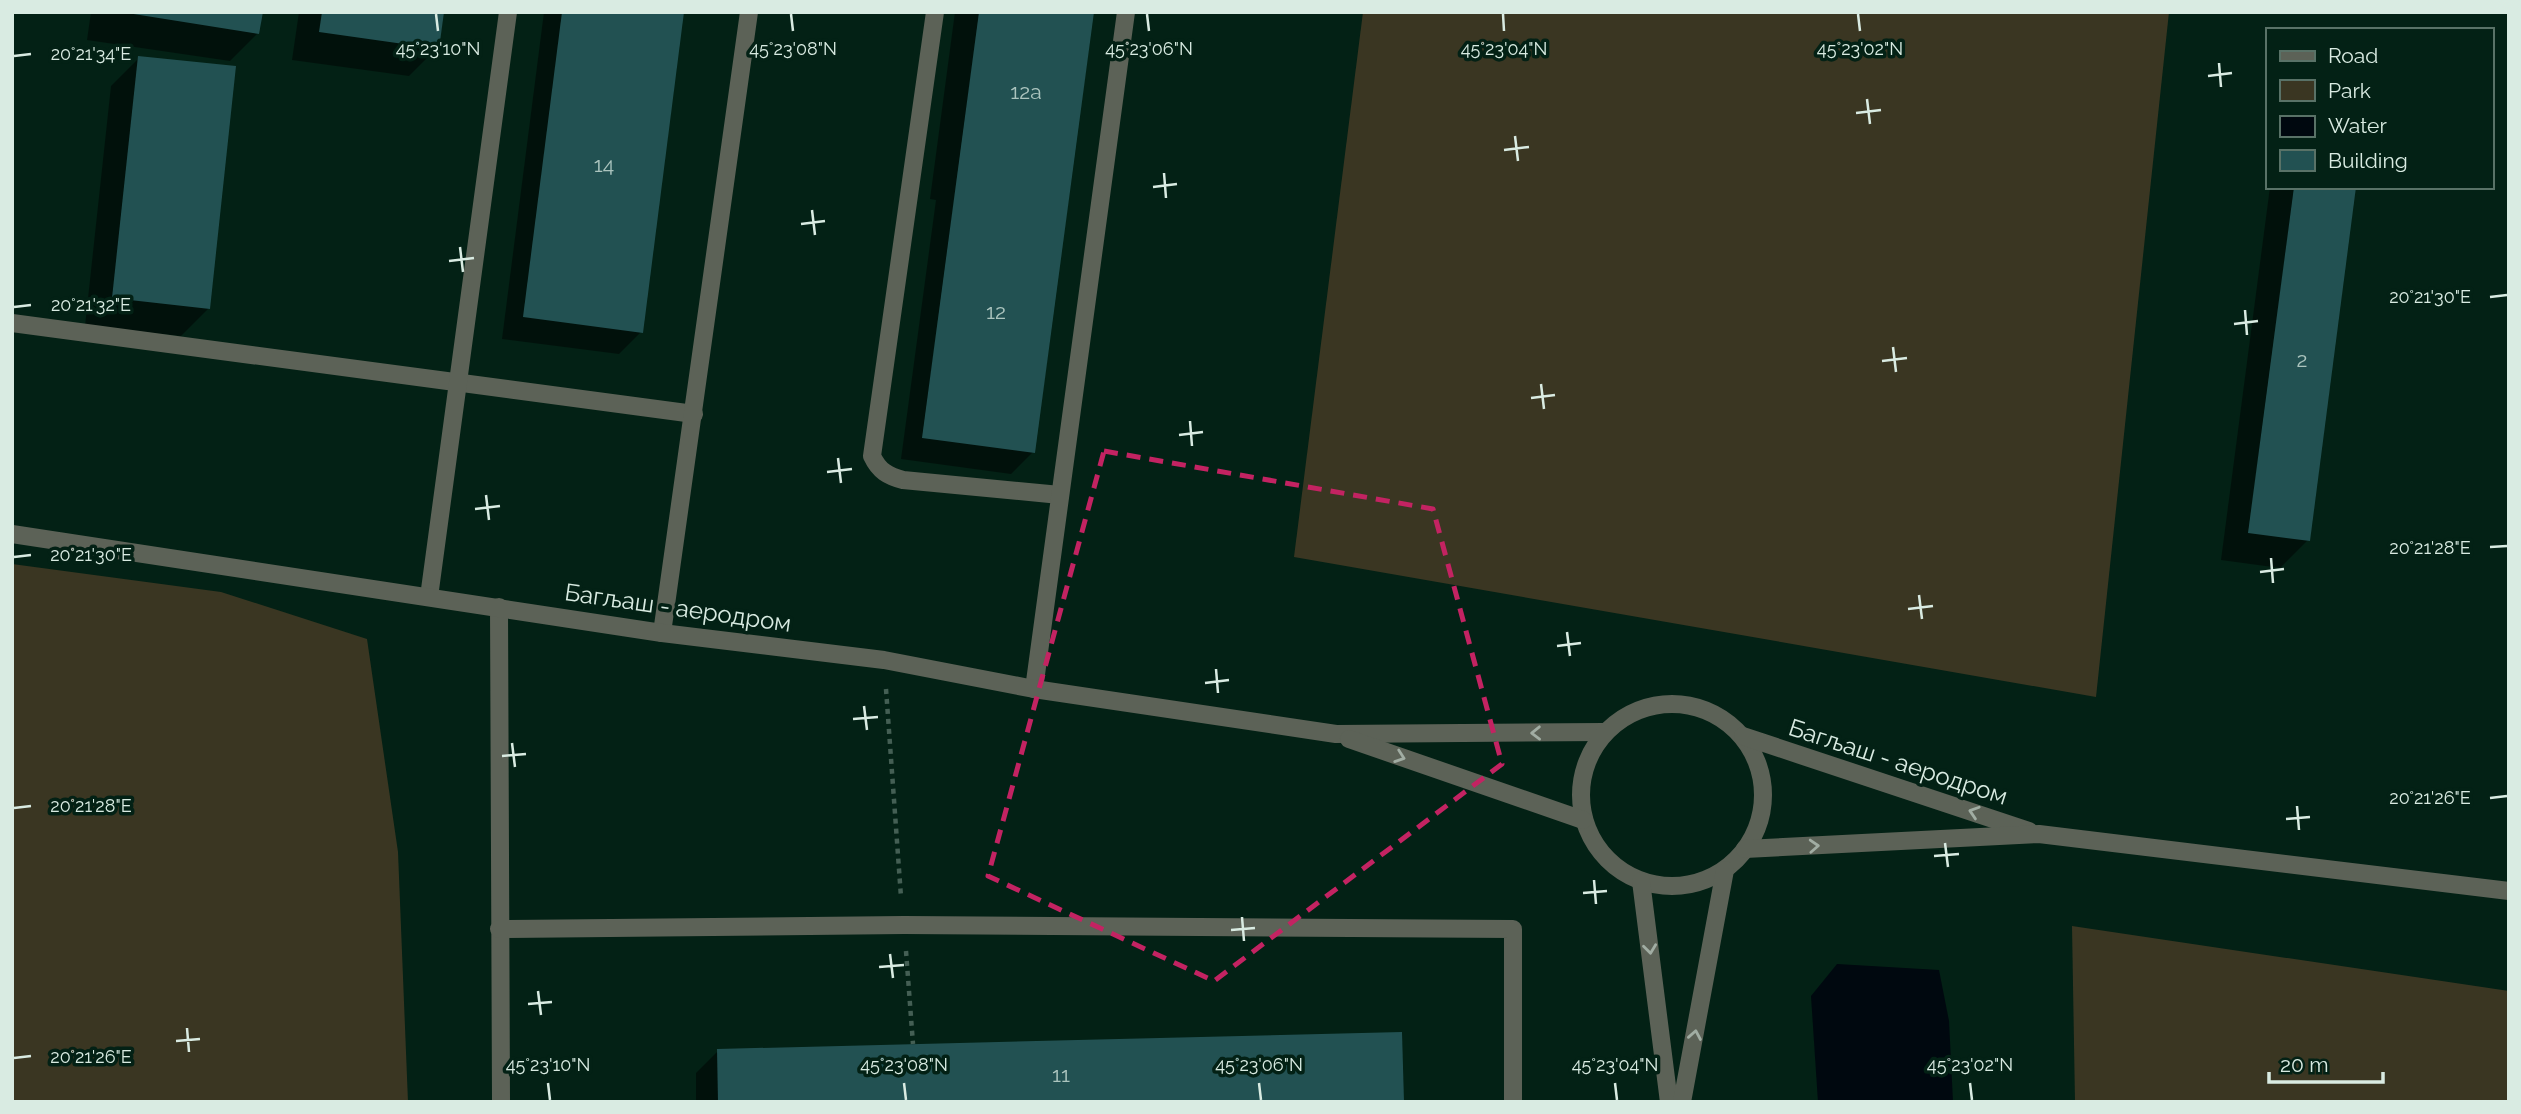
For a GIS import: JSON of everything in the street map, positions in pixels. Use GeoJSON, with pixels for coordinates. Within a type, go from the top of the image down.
{"type":"FeatureCollection","features":[{"type":"Feature","properties":{"kind":"street"},"geometry":{"type":"LineString","coordinates":[[429,597],[508,12]]}},
{"type":"Feature","properties":{"kind":"street"},"geometry":{"type":"LineString","coordinates":[[662,633],[748,12]]}},
{"type":"Feature","properties":{"kind":"street"},"geometry":{"type":"LineString","coordinates":[[935,12],[872,456],[881,471],[904,481],[1060,495]]}},
{"type":"Feature","properties":{"kind":"street"},"geometry":{"type":"LineString","coordinates":[[1034,689],[1126,12]]}},
{"type":"Feature","properties":{"kind":"street"},"geometry":{"type":"LineString","coordinates":[[12,323],[694,414]]}},
{"type":"Feature","properties":{"kind":"street","name":"Багљаш - аеродром"},"geometry":{"type":"LineString","coordinates":[[12,534],[662,633],[884,660],[1034,689],[1336,734],[1604,732]]}},
{"type":"Feature","properties":{"kind":"street"},"geometry":{"type":"LineString","coordinates":[[499,607],[501,1102]]}},
{"type":"Feature","properties":{"kind":"street","name":"Багљаш - аеродром"},"geometry":{"type":"LineString","coordinates":[[1743,736],[1758,764],[1763,795],[1759,824],[1745,849],[1725,870],[1698,883],[1670,887],[1641,881],[1616,867],[1595,847],[1583,820],[1580,789],[1587,758],[1604,732],[1629,713],[1658,703],[1690,705],[1719,716],[1743,736],[2039,834]]}},
{"type":"Feature","properties":{"kind":"street","name":"Багљаш - аеродром"},"geometry":{"type":"LineString","coordinates":[[1336,734],[1583,820]]}},
{"type":"Feature","properties":{"kind":"street","name":"Багљаш - аеродром"},"geometry":{"type":"LineString","coordinates":[[1745,849],[2039,834],[2509,891]]}},
{"type":"Feature","properties":{"kind":"street"},"geometry":{"type":"LineString","coordinates":[[1682,1102],[1725,870]]}},
{"type":"Feature","properties":{"kind":"street"},"geometry":{"type":"LineString","coordinates":[[1641,881],[1669,1102]]}},
{"type":"Feature","properties":{"kind":"street"},"geometry":{"type":"LineString","coordinates":[[499,929],[904,925],[1513,929],[1513,1102]]}},
{"type":"Feature","properties":{"kind":"path"},"geometry":{"type":"LineString","coordinates":[[884,660],[913,1044]]}},
{"type":"Feature","properties":{"kind":"highlighted area"},"geometry":{"type":"Polygon","coordinates":[[[1104,451],[1433,509],[1502,764],[1214,981],[988,876],[1104,451]]]}},
{"type":"Feature","properties":{"kind":"green space"},"geometry":{"type":"Polygon","coordinates":[[[1363,12],[2169,12],[2096,697],[1294,557],[1363,12]]]}},
{"type":"Feature","properties":{"kind":"green space"},"geometry":{"type":"Polygon","coordinates":[[[12,564],[221,592],[367,639],[398,852],[408,1102],[12,1102],[12,564]]]}},
{"type":"Feature","properties":{"kind":"green space"},"geometry":{"type":"Polygon","coordinates":[[[2072,926],[2509,991],[2509,1102],[2075,1102],[2072,926]]]}},
{"type":"Feature","properties":{"kind":"water"},"geometry":{"type":"Polygon","coordinates":[[[1837,964],[1939,970],[1949,1021],[1953,1102],[1818,1102],[1811,996],[1837,964]]]}},
{"type":"Feature","properties":{"kind":"building"},"geometry":{"type":"Polygon","coordinates":[[[121,12],[263,12],[259,34],[121,12]]]}},
{"type":"Feature","properties":{"kind":"building"},"geometry":{"type":"Polygon","coordinates":[[[322,12],[444,12],[439,49],[319,32],[322,12]]]}},
{"type":"Feature","properties":{"kind":"building"},"geometry":{"type":"Polygon","coordinates":[[[562,12],[684,12],[643,333],[523,317],[562,12]]]}},
{"type":"Feature","properties":{"kind":"building"},"geometry":{"type":"Polygon","coordinates":[[[979,12],[1094,12],[1035,453],[922,438],[979,12]]]}},
{"type":"Feature","properties":{"kind":"building"},"geometry":{"type":"Polygon","coordinates":[[[138,56],[236,66],[210,309],[112,298],[138,56]]]}},
{"type":"Feature","properties":{"kind":"building"},"geometry":{"type":"Polygon","coordinates":[[[2294,189],[2356,189],[2310,541],[2248,533],[2294,189]]]}},
{"type":"Feature","properties":{"kind":"building"},"geometry":{"type":"Polygon","coordinates":[[[1402,1032],[1404,1102],[718,1102],[717,1049],[1402,1032]]]}}]}
